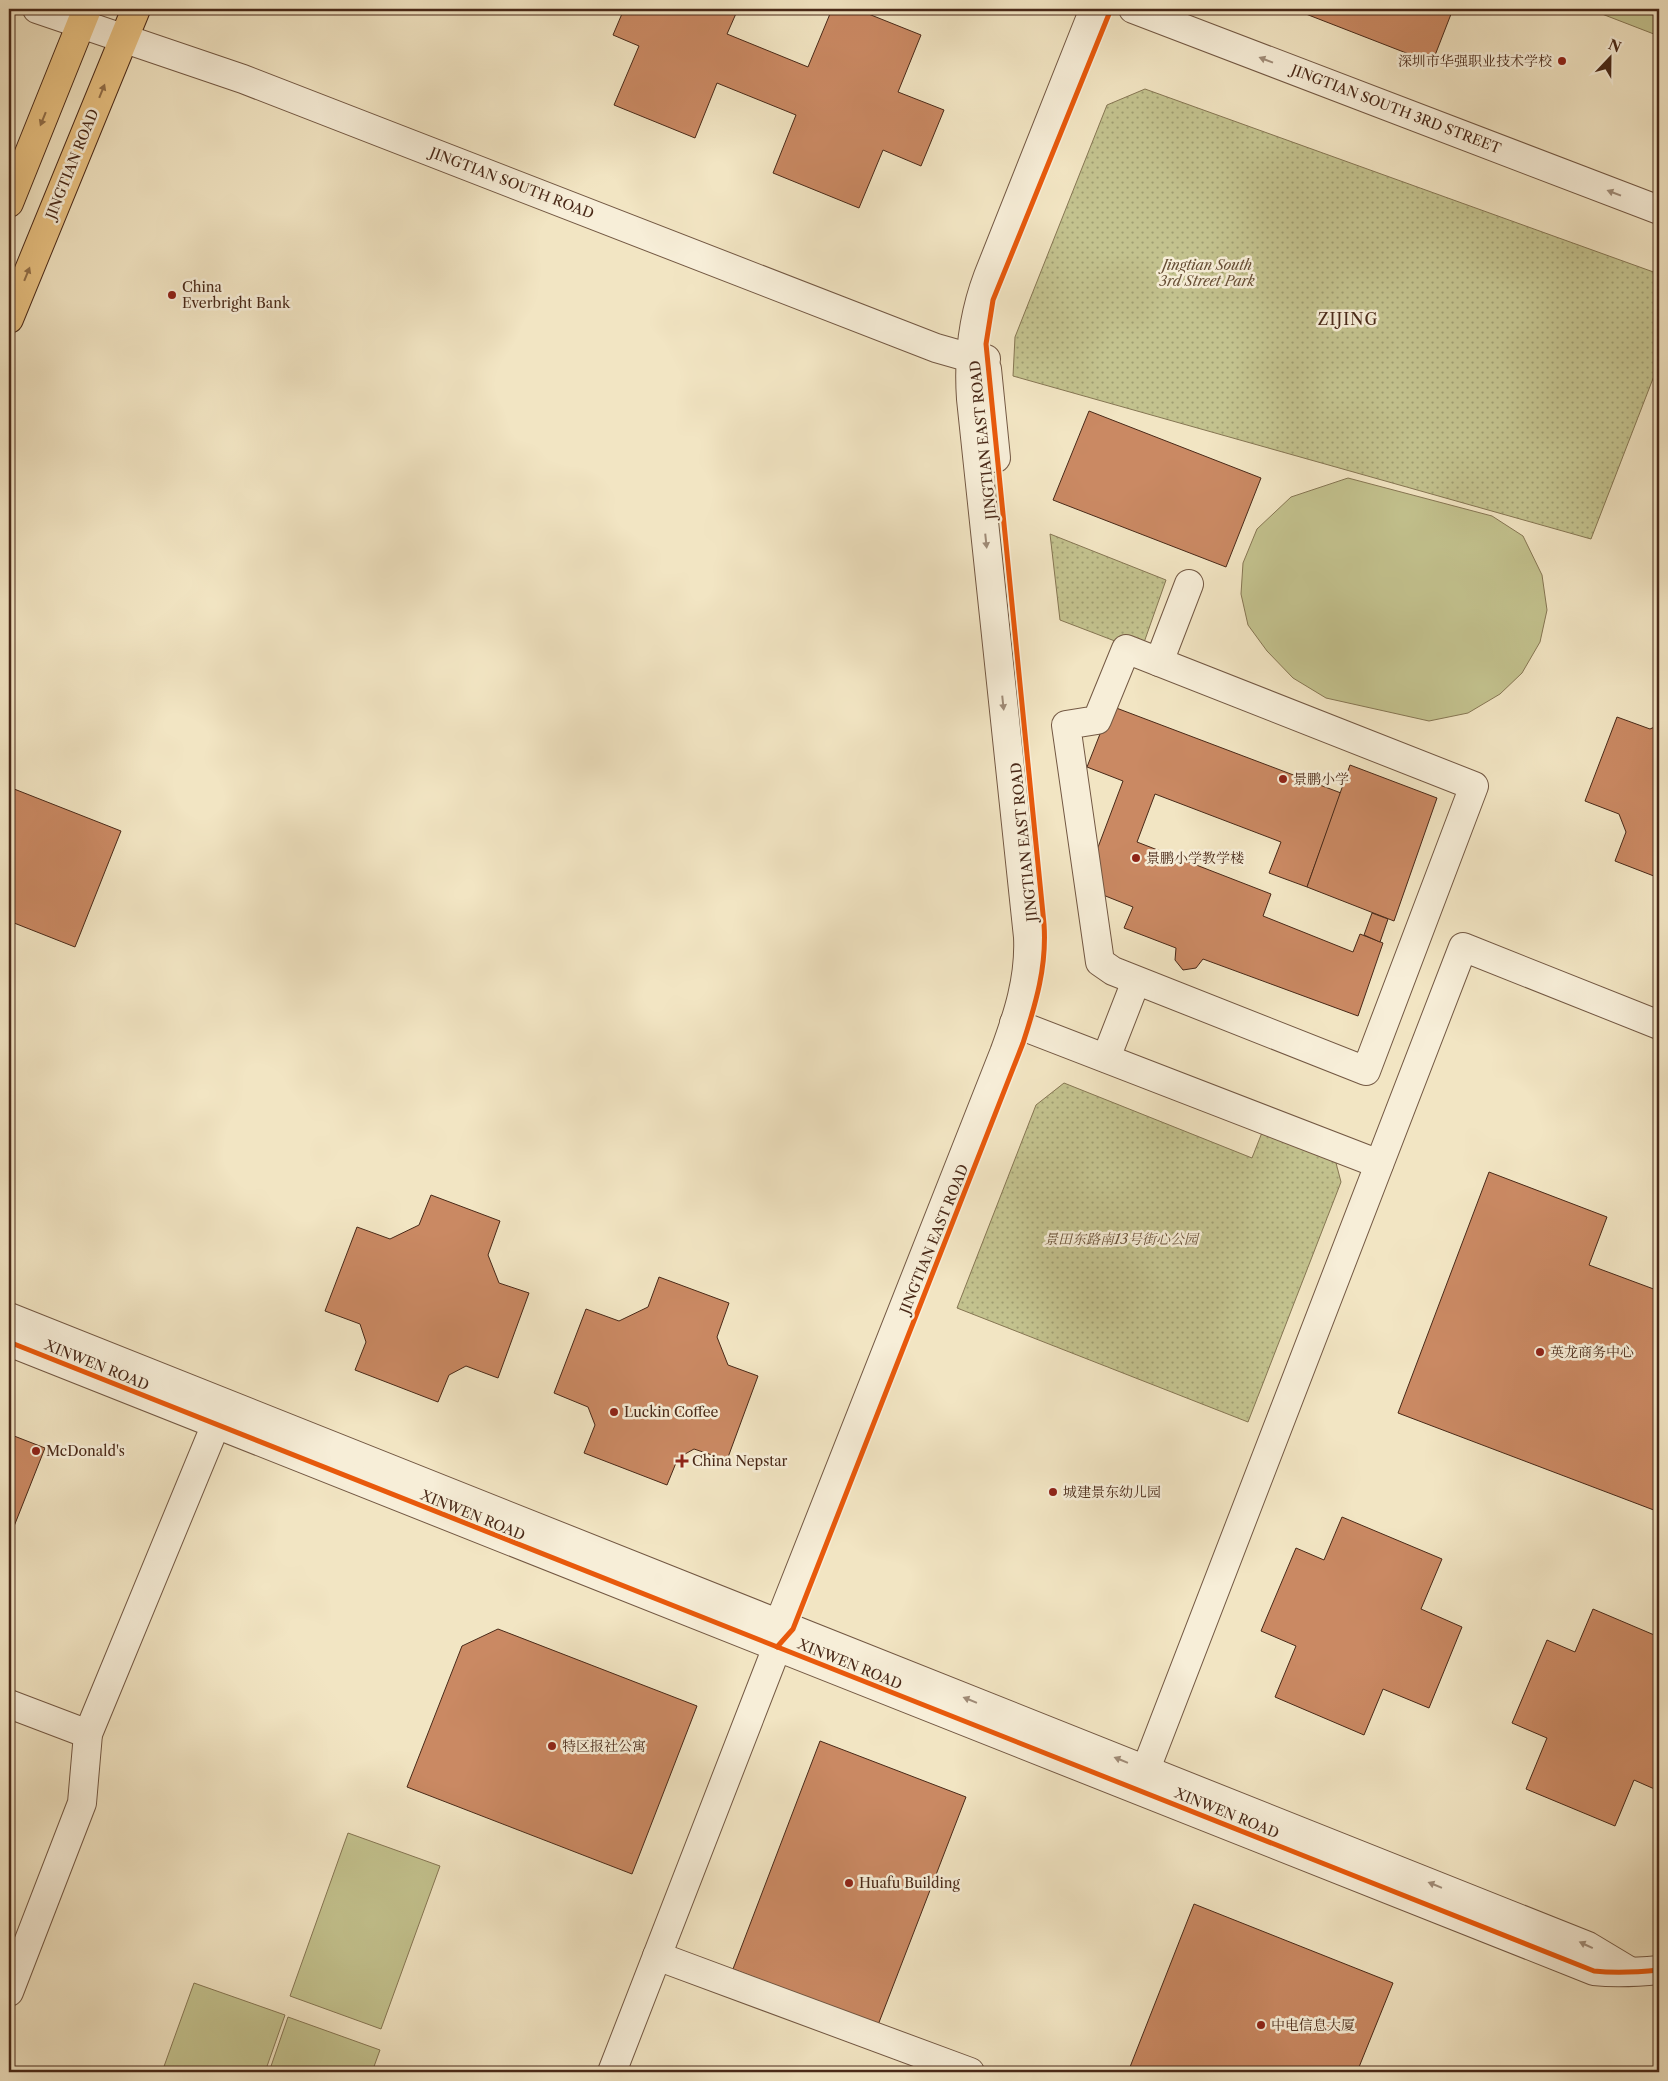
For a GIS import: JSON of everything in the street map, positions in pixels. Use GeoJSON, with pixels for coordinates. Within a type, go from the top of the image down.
{"type":"FeatureCollection","features":[{"type":"Feature","properties":{"kind":"main road","name":"JINGTIAN ROAD"},"geometry":{"type":"LineString","coordinates":[[9,319],[136,9]]}},
{"type":"Feature","properties":{"kind":"main road"},"geometry":{"type":"LineString","coordinates":[[9,203],[84,16]]}},
{"type":"Feature","properties":{"kind":"street","name":"JINGTIAN SOUTH ROAD"},"geometry":{"type":"LineString","coordinates":[[37,9],[84,16],[124,39],[243,79],[936,348],[978,359]]}},
{"type":"Feature","properties":{"kind":"street","name":"JINGTIAN EAST ROAD"},"geometry":{"type":"LineString","coordinates":[[612,2072],[1021,1025],[1043,974],[1045,933],[974,322],[982,292],[1094,9]]}},
{"type":"Feature","properties":{"kind":"street","name":"JINGTIAN EAST ROAD"},"geometry":{"type":"LineString","coordinates":[[978,359],[987,330],[993,300],[1111,9]]}},
{"type":"Feature","properties":{"kind":"street","name":"JINGTIAN SOUTH 3RD STREET"},"geometry":{"type":"LineString","coordinates":[[1133,9],[1659,210]]}},
{"type":"Feature","properties":{"kind":"street"},"geometry":{"type":"LineString","coordinates":[[1159,662],[1189,584]]}},
{"type":"Feature","properties":{"kind":"street"},"geometry":{"type":"LineString","coordinates":[[1126,649],[1159,662],[1474,786],[1366,1071],[1112,972],[1100,962],[1066,725],[1097,720],[1126,649]]}},
{"type":"Feature","properties":{"kind":"street"},"geometry":{"type":"LineString","coordinates":[[1142,1780],[1463,947],[1659,1025]]}},
{"type":"Feature","properties":{"kind":"street"},"geometry":{"type":"LineString","coordinates":[[1106,1058],[1136,981]]}},
{"type":"Feature","properties":{"kind":"street"},"geometry":{"type":"LineString","coordinates":[[1021,1025],[1379,1164]]}},
{"type":"Feature","properties":{"kind":"street","name":"XINWEN ROAD"},"geometry":{"type":"LineString","coordinates":[[9,1317],[220,1413]]}},
{"type":"Feature","properties":{"kind":"street","name":"XINWEN ROAD"},"geometry":{"type":"LineString","coordinates":[[9,1342],[220,1413],[783,1633],[1142,1780],[1588,1946],[1628,1970],[1659,1970]]}},
{"type":"Feature","properties":{"kind":"street"},"geometry":{"type":"LineString","coordinates":[[9,1992],[82,1803],[88,1734],[220,1413]]}},
{"type":"Feature","properties":{"kind":"street"},"geometry":{"type":"LineString","coordinates":[[9,1704],[88,1734]]}},
{"type":"Feature","properties":{"kind":"street"},"geometry":{"type":"LineString","coordinates":[[658,1956],[970,2072]]}},
{"type":"Feature","properties":{"kind":"green space"},"geometry":{"type":"Polygon","coordinates":[[[1589,9],[1659,9],[1659,36],[1589,9]]]}},
{"type":"Feature","properties":{"kind":"green space","name":"Jingtian South 3rd Street Park"},"geometry":{"type":"Polygon","coordinates":[[[1145,89],[1659,274],[1659,363],[1591,539],[1013,376],[1015,337],[1107,105],[1145,89]]]}},
{"type":"Feature","properties":{"kind":"green space"},"geometry":{"type":"Polygon","coordinates":[[[1348,478],[1492,516],[1523,536],[1542,575],[1547,610],[1540,642],[1522,673],[1500,694],[1468,713],[1429,721],[1326,698],[1293,678],[1267,651],[1248,625],[1241,594],[1243,563],[1257,529],[1291,497],[1348,478]]]}},
{"type":"Feature","properties":{"kind":"green space"},"geometry":{"type":"Polygon","coordinates":[[[1050,534],[1166,580],[1141,651],[1060,620],[1050,534]]]}},
{"type":"Feature","properties":{"kind":"green space","name":"景田东路南13号街心公园"},"geometry":{"type":"Polygon","coordinates":[[[1064,1083],[1252,1158],[1263,1130],[1335,1159],[1341,1182],[1248,1422],[957,1308],[1036,1105],[1064,1083]]]}},
{"type":"Feature","properties":{"kind":"green space"},"geometry":{"type":"Polygon","coordinates":[[[348,1833],[440,1866],[381,2029],[290,1996],[348,1833]]]}},
{"type":"Feature","properties":{"kind":"green space"},"geometry":{"type":"Polygon","coordinates":[[[194,1983],[285,2015],[265,2072],[162,2072],[194,1983]]]}},
{"type":"Feature","properties":{"kind":"green space"},"geometry":{"type":"Polygon","coordinates":[[[288,2017],[380,2050],[372,2072],[269,2072],[288,2017]]]}},
{"type":"Feature","properties":{"kind":"building"},"geometry":{"type":"Polygon","coordinates":[[[434,9],[449,9],[447,14],[434,9]]]}},
{"type":"Feature","properties":{"kind":"building"},"geometry":{"type":"Polygon","coordinates":[[[624,9],[659,9],[668,13],[670,9],[738,9],[727,34],[808,67],[832,9],[856,9],[921,35],[898,92],[944,110],[921,166],[883,150],[859,208],[773,173],[796,115],[717,83],[695,138],[614,105],[639,46],[613,35],[624,9]]]}},
{"type":"Feature","properties":{"kind":"building"},"geometry":{"type":"Polygon","coordinates":[[[1293,9],[1453,9],[1432,63],[1293,9]]]}},
{"type":"Feature","properties":{"kind":"building"},"geometry":{"type":"Polygon","coordinates":[[[1089,411],[1261,478],[1226,567],[1053,500],[1089,411]]]}},
{"type":"Feature","properties":{"kind":"building","name":"景鹏小学教学楼"},"geometry":{"type":"Polygon","coordinates":[[[1111,706],[1341,793],[1307,887],[1269,873],[1281,842],[1155,794],[1137,842],[1271,894],[1263,916],[1353,952],[1360,934],[1383,943],[1358,1016],[1203,959],[1196,968],[1183,970],[1175,960],[1176,948],[1124,928],[1133,907],[1083,887],[1123,781],[1087,767],[1111,706]]]}},
{"type":"Feature","properties":{"kind":"building"},"geometry":{"type":"Polygon","coordinates":[[[1617,717],[1650,729],[1659,725],[1659,878],[1615,861],[1626,832],[1619,814],[1585,801],[1617,717]]]}},
{"type":"Feature","properties":{"kind":"building"},"geometry":{"type":"Polygon","coordinates":[[[1350,765],[1437,798],[1394,921],[1307,887],[1350,765]]]}},
{"type":"Feature","properties":{"kind":"building"},"geometry":{"type":"Polygon","coordinates":[[[9,787],[121,831],[75,947],[9,921],[9,787]]]}},
{"type":"Feature","properties":{"kind":"building"},"geometry":{"type":"Polygon","coordinates":[[[1372,913],[1388,919],[1380,942],[1364,935],[1372,913]]]}},
{"type":"Feature","properties":{"kind":"building","name":"英龙商务中心"},"geometry":{"type":"Polygon","coordinates":[[[1489,1172],[1607,1217],[1589,1265],[1659,1291],[1659,1512],[1398,1413],[1489,1172]]]}},
{"type":"Feature","properties":{"kind":"building"},"geometry":{"type":"Polygon","coordinates":[[[431,1195],[500,1221],[488,1255],[499,1283],[529,1293],[498,1378],[466,1366],[449,1375],[438,1402],[355,1370],[366,1342],[360,1324],[325,1311],[357,1227],[390,1239],[419,1225],[431,1195]]]}},
{"type":"Feature","properties":{"kind":"building"},"geometry":{"type":"Polygon","coordinates":[[[659,1277],[729,1303],[717,1337],[728,1365],[758,1376],[727,1460],[694,1449],[678,1458],[667,1485],[584,1453],[595,1425],[588,1407],[554,1393],[586,1309],[619,1321],[648,1307],[659,1277]]]}},
{"type":"Feature","properties":{"kind":"building"},"geometry":{"type":"Polygon","coordinates":[[[9,1434],[45,1448],[9,1539],[9,1434]]]}},
{"type":"Feature","properties":{"kind":"building"},"geometry":{"type":"Polygon","coordinates":[[[1342,1517],[1442,1559],[1421,1609],[1462,1627],[1429,1708],[1383,1689],[1364,1735],[1275,1697],[1296,1646],[1261,1631],[1296,1548],[1324,1560],[1342,1517]]]}},
{"type":"Feature","properties":{"kind":"building"},"geometry":{"type":"Polygon","coordinates":[[[1593,1609],[1659,1637],[1659,1791],[1634,1780],[1615,1826],[1526,1789],[1547,1738],[1512,1723],[1547,1640],[1575,1652],[1593,1609]]]}},
{"type":"Feature","properties":{"kind":"building","name":"特区报社公寓"},"geometry":{"type":"Polygon","coordinates":[[[498,1629],[697,1706],[632,1874],[407,1787],[462,1646],[498,1629]]]}},
{"type":"Feature","properties":{"kind":"building","name":"Huafu Building"},"geometry":{"type":"Polygon","coordinates":[[[820,1741],[966,1797],[878,2025],[733,1969],[820,1741]]]}},
{"type":"Feature","properties":{"kind":"building","name":"中电信息大厦"},"geometry":{"type":"Polygon","coordinates":[[[1194,1904],[1393,1983],[1357,2072],[1144,2072],[1130,2067],[1194,1904]]]}},
{"type":"Feature","properties":{"kind":"cycle path"},"geometry":{"type":"LineString","coordinates":[[777,1647],[793,1629],[1023,1043],[1040,984],[1044,955],[1044,924],[986,344],[993,300],[1111,9]]}},
{"type":"Feature","properties":{"kind":"cycle path"},"geometry":{"type":"LineString","coordinates":[[9,1342],[1594,1971],[1659,1970]]}},
{"type":"Feature","properties":{"kind":"place","name":"深圳市华强职业技术学校"},"geometry":{"type":"Point","coordinates":[1562,61]}},
{"type":"Feature","properties":{"kind":"place","name":"China Everbright Bank"},"geometry":{"type":"Point","coordinates":[172,295]}},
{"type":"Feature","properties":{"kind":"place","name":"景鹏小学"},"geometry":{"type":"Point","coordinates":[1283,779]}},
{"type":"Feature","properties":{"kind":"place","name":"景鹏小学教学楼"},"geometry":{"type":"Point","coordinates":[1136,858]}},
{"type":"Feature","properties":{"kind":"place","name":"英龙商务中心"},"geometry":{"type":"Point","coordinates":[1540,1352]}},
{"type":"Feature","properties":{"kind":"place","name":"Luckin Coffee"},"geometry":{"type":"Point","coordinates":[614,1412]}},
{"type":"Feature","properties":{"kind":"place","name":"McDonald's"},"geometry":{"type":"Point","coordinates":[36,1451]}},
{"type":"Feature","properties":{"kind":"place","name":"China Nepstar"},"geometry":{"type":"Point","coordinates":[682,1461]}},
{"type":"Feature","properties":{"kind":"place","name":"城建景东幼儿园"},"geometry":{"type":"Point","coordinates":[1053,1492]}},
{"type":"Feature","properties":{"kind":"place","name":"特区报社公寓"},"geometry":{"type":"Point","coordinates":[552,1746]}},
{"type":"Feature","properties":{"kind":"place","name":"Huafu Building"},"geometry":{"type":"Point","coordinates":[849,1883]}},
{"type":"Feature","properties":{"kind":"place","name":"中电信息大厦"},"geometry":{"type":"Point","coordinates":[1261,2025]}},
{"type":"Feature","properties":{"kind":"district","name":"ZIJING"},"geometry":{"type":"Point","coordinates":[1348,319]}}]}
